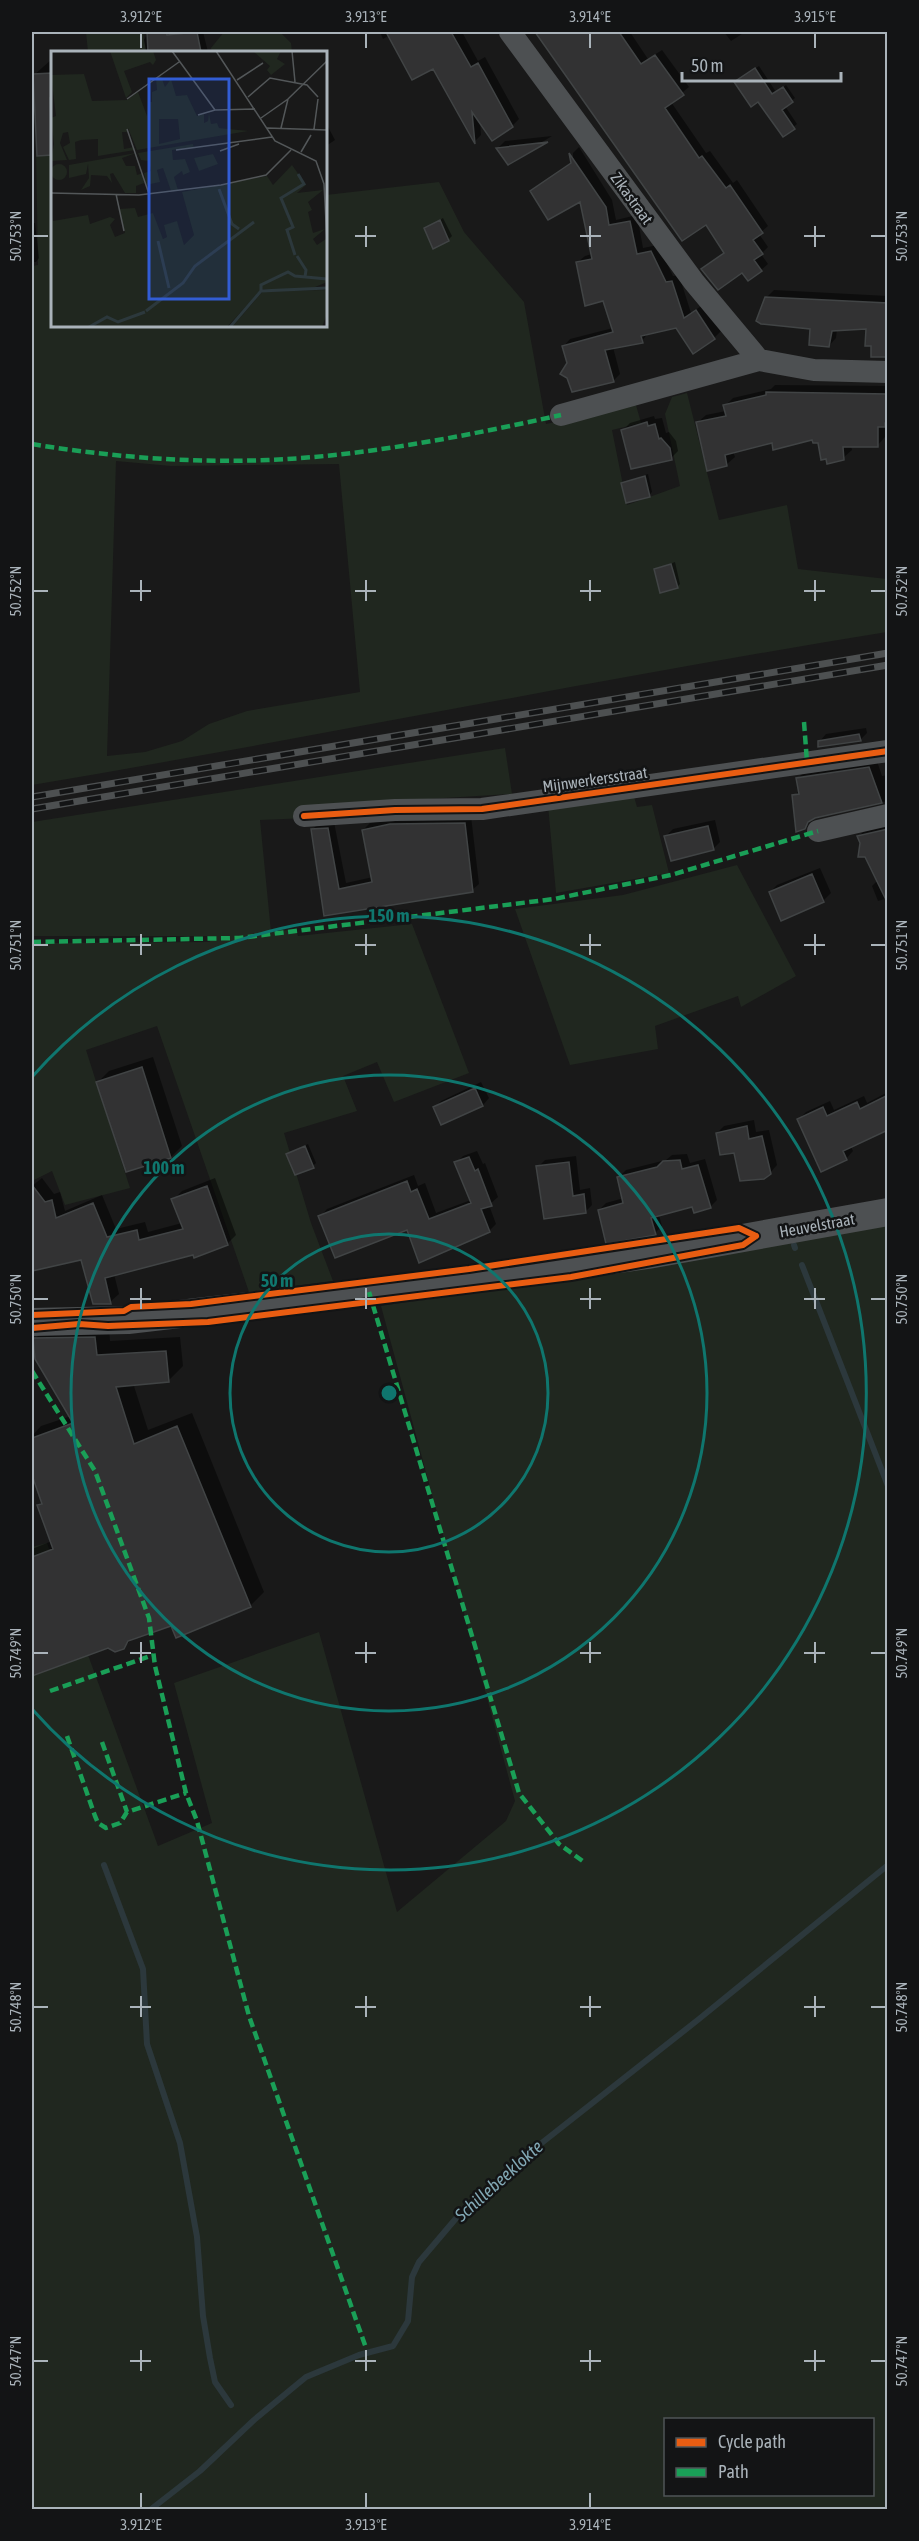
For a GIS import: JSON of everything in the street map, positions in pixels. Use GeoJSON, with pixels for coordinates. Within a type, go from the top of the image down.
{"type":"FeatureCollection","features":[{"type":"Feature","properties":{"kind":"street","name":"Zikastraat"},"geometry":{"type":"LineString","coordinates":[[510,32],[694,282],[759,360]]}},
{"type":"Feature","properties":{"kind":"street"},"geometry":{"type":"LineString","coordinates":[[561,415],[759,360],[814,370],[888,372]]}},
{"type":"Feature","properties":{"kind":"street","name":"Mijnwerkersstraat"},"geometry":{"type":"LineString","coordinates":[[304,816],[394,810],[482,809],[886,757]]}},
{"type":"Feature","properties":{"kind":"street"},"geometry":{"type":"LineString","coordinates":[[818,831],[888,815]]}},
{"type":"Feature","properties":{"kind":"street","name":"Heuvelstraat"},"geometry":{"type":"LineString","coordinates":[[32,1322],[139,1319],[428,1285],[648,1255],[888,1212]]}},
{"type":"Feature","properties":{"kind":"shaded area"},"geometry":{"type":"Polygon","coordinates":[[[86,32],[143,32],[146,51],[88,51],[86,32]]]}},
{"type":"Feature","properties":{"kind":"shaded area"},"geometry":{"type":"Polygon","coordinates":[[[224,32],[280,32],[291,43],[292,51],[212,51],[211,48],[224,32]]]}},
{"type":"Feature","properties":{"kind":"shaded area"},"geometry":{"type":"Polygon","coordinates":[[[51,141],[51,327],[327,327],[327,195],[439,182],[464,232],[524,302],[546,424],[636,405],[641,423],[612,430],[627,505],[680,486],[665,414],[672,397],[687,393],[719,520],[787,505],[798,569],[887,579],[887,632],[32,785],[32,266],[38,265],[36,148],[51,141]],[[116,461],[107,756],[145,752],[182,741],[209,724],[247,711],[360,692],[339,464],[171,466],[116,461]]]}},
{"type":"Feature","properties":{"kind":"shaded area"},"geometry":{"type":"Polygon","coordinates":[[[505,748],[512,794],[379,802],[308,818],[260,820],[271,932],[296,929],[298,936],[412,924],[469,1073],[394,1102],[377,1062],[343,1076],[357,1111],[284,1133],[311,1223],[333,1281],[249,1292],[157,1026],[86,1050],[130,1188],[65,1205],[52,1171],[32,1181],[32,943],[210,942],[207,936],[32,936],[32,822],[505,748]]]}},
{"type":"Feature","properties":{"kind":"shaded area"},"geometry":{"type":"Polygon","coordinates":[[[633,793],[637,807],[652,805],[669,873],[556,893],[548,805],[633,793]]]}},
{"type":"Feature","properties":{"kind":"shaded area"},"geometry":{"type":"Polygon","coordinates":[[[737,865],[796,976],[741,1007],[738,996],[655,1026],[658,1049],[570,1065],[515,909],[623,895],[737,865]]]}},
{"type":"Feature","properties":{"kind":"shaded area"},"geometry":{"type":"Polygon","coordinates":[[[887,1225],[887,2509],[32,2510],[32,1547],[47,1543],[158,1846],[212,1823],[174,1683],[319,1632],[397,1912],[506,1821],[515,1801],[381,1306],[887,1225]]]}},
{"type":"Feature","properties":{"kind":"building"},"geometry":{"type":"Polygon","coordinates":[[[147,32],[166,32],[167,35],[197,32],[201,51],[148,51],[147,32]]]}},
{"type":"Feature","properties":{"kind":"building"},"geometry":{"type":"Polygon","coordinates":[[[386,32],[451,32],[471,67],[478,63],[513,127],[492,141],[472,112],[475,144],[433,69],[412,80],[386,32]]]}},
{"type":"Feature","properties":{"kind":"building"},"geometry":{"type":"Polygon","coordinates":[[[535,32],[619,32],[641,64],[655,55],[684,95],[665,108],[699,158],[702,156],[726,188],[730,185],[763,233],[753,240],[763,254],[754,260],[762,271],[748,281],[742,273],[718,290],[701,269],[724,253],[706,225],[682,241],[535,32]]]}},
{"type":"Feature","properties":{"kind":"building"},"geometry":{"type":"Polygon","coordinates":[[[755,68],[772,94],[783,87],[793,102],[782,110],[795,129],[783,137],[758,102],[751,107],[734,82],[755,68]]]}},
{"type":"Feature","properties":{"kind":"building"},"geometry":{"type":"Polygon","coordinates":[[[51,73],[51,155],[37,156],[33,74],[51,73]]]}},
{"type":"Feature","properties":{"kind":"building"},"geometry":{"type":"Polygon","coordinates":[[[548,142],[508,165],[496,148],[548,142]]]}},
{"type":"Feature","properties":{"kind":"building"},"geometry":{"type":"Polygon","coordinates":[[[569,153],[606,207],[609,225],[630,221],[637,254],[651,251],[666,282],[672,281],[684,318],[696,310],[715,339],[693,354],[676,328],[641,336],[643,343],[605,350],[614,382],[572,392],[567,378],[560,374],[567,363],[562,346],[613,332],[603,301],[585,306],[576,262],[592,259],[580,202],[548,220],[530,191],[571,163],[569,153]]]}},
{"type":"Feature","properties":{"kind":"building"},"geometry":{"type":"Polygon","coordinates":[[[440,220],[449,241],[433,249],[424,228],[440,220]]]}},
{"type":"Feature","properties":{"kind":"building"},"geometry":{"type":"Polygon","coordinates":[[[765,297],[888,303],[888,357],[871,357],[871,346],[865,346],[866,329],[832,331],[829,347],[809,345],[810,329],[761,324],[756,321],[765,297]]]}},
{"type":"Feature","properties":{"kind":"building"},"geometry":{"type":"Polygon","coordinates":[[[766,392],[888,394],[888,423],[885,423],[885,427],[878,427],[878,447],[843,447],[844,460],[827,464],[826,459],[821,460],[818,443],[813,443],[812,440],[773,450],[772,443],[725,455],[727,466],[707,471],[696,422],[726,416],[723,405],[766,395],[766,392]]]}},
{"type":"Feature","properties":{"kind":"building"},"geometry":{"type":"Polygon","coordinates":[[[647,422],[648,426],[655,424],[659,439],[661,438],[670,448],[672,460],[631,469],[621,430],[647,422]]]}},
{"type":"Feature","properties":{"kind":"building"},"geometry":{"type":"Polygon","coordinates":[[[645,476],[650,497],[626,503],[621,483],[645,476]]]}},
{"type":"Feature","properties":{"kind":"building"},"geometry":{"type":"Polygon","coordinates":[[[671,564],[678,588],[660,593],[654,569],[671,564]]]}},
{"type":"Feature","properties":{"kind":"building"},"geometry":{"type":"Polygon","coordinates":[[[859,734],[861,741],[818,747],[818,741],[859,734]]]}},
{"type":"Feature","properties":{"kind":"building"},"geometry":{"type":"Polygon","coordinates":[[[869,767],[882,803],[815,818],[808,822],[805,829],[796,832],[792,795],[799,794],[796,778],[869,767]]]}},
{"type":"Feature","properties":{"kind":"building"},"geometry":{"type":"Polygon","coordinates":[[[465,823],[473,892],[324,916],[311,829],[328,828],[339,889],[372,882],[362,830],[390,824],[465,823]]]}},
{"type":"Feature","properties":{"kind":"building"},"geometry":{"type":"Polygon","coordinates":[[[708,826],[714,850],[671,861],[664,836],[708,826]]]}},
{"type":"Feature","properties":{"kind":"building"},"geometry":{"type":"Polygon","coordinates":[[[888,829],[888,904],[865,857],[858,857],[860,843],[857,836],[888,829]]]}},
{"type":"Feature","properties":{"kind":"building"},"geometry":{"type":"Polygon","coordinates":[[[812,874],[824,902],[781,921],[769,892],[812,874]]]}},
{"type":"Feature","properties":{"kind":"building"},"geometry":{"type":"Polygon","coordinates":[[[142,1067],[171,1158],[126,1172],[96,1082],[142,1067]]]}},
{"type":"Feature","properties":{"kind":"building"},"geometry":{"type":"Polygon","coordinates":[[[475,1088],[483,1106],[441,1125],[433,1107],[475,1088]]]}},
{"type":"Feature","properties":{"kind":"building"},"geometry":{"type":"Polygon","coordinates":[[[888,1095],[888,1130],[843,1151],[847,1160],[821,1172],[797,1119],[823,1107],[827,1116],[857,1102],[860,1109],[888,1095]]]}},
{"type":"Feature","properties":{"kind":"building"},"geometry":{"type":"Polygon","coordinates":[[[747,1126],[749,1139],[762,1136],[771,1174],[764,1179],[740,1181],[734,1153],[720,1155],[716,1133],[747,1126]]]}},
{"type":"Feature","properties":{"kind":"building"},"geometry":{"type":"Polygon","coordinates":[[[305,1146],[314,1168],[295,1175],[286,1154],[305,1146]]]}},
{"type":"Feature","properties":{"kind":"building"},"geometry":{"type":"Polygon","coordinates":[[[469,1157],[475,1171],[478,1169],[492,1206],[481,1209],[490,1232],[419,1263],[407,1230],[335,1258],[318,1216],[407,1181],[411,1192],[417,1189],[429,1219],[471,1203],[454,1162],[469,1157]]]}},
{"type":"Feature","properties":{"kind":"building"},"geometry":{"type":"Polygon","coordinates":[[[680,1160],[682,1169],[698,1165],[711,1208],[694,1213],[692,1207],[651,1218],[656,1235],[606,1244],[598,1210],[623,1203],[617,1177],[657,1167],[663,1161],[680,1160]]]}},
{"type":"Feature","properties":{"kind":"building"},"geometry":{"type":"Polygon","coordinates":[[[569,1162],[573,1196],[584,1194],[586,1213],[544,1219],[536,1166],[569,1162]]]}},
{"type":"Feature","properties":{"kind":"building"},"geometry":{"type":"Polygon","coordinates":[[[32,1185],[45,1202],[52,1200],[56,1218],[93,1203],[107,1237],[137,1230],[139,1240],[183,1229],[171,1199],[207,1186],[228,1245],[194,1258],[193,1255],[105,1278],[111,1304],[93,1304],[81,1260],[32,1271],[32,1185]]]}},
{"type":"Feature","properties":{"kind":"building"},"geometry":{"type":"Polygon","coordinates":[[[95,1337],[97,1355],[166,1351],[169,1382],[116,1387],[134,1444],[177,1426],[251,1607],[176,1638],[171,1626],[128,1641],[124,1649],[115,1652],[108,1648],[32,1676],[32,1557],[53,1549],[37,1505],[42,1504],[32,1475],[32,1438],[73,1423],[35,1359],[33,1338],[95,1337]]]}},
{"type":"Feature","properties":{"kind":"waterway"},"geometry":{"type":"LineString","coordinates":[[802,1265],[888,1486]]}},
{"type":"Feature","properties":{"kind":"waterway"},"geometry":{"type":"LineString","coordinates":[[104,1865],[143,1969],[147,2044],[180,2143],[197,2237],[203,2316],[210,2358],[215,2382],[231,2405]]}},
{"type":"Feature","properties":{"kind":"waterway","name":"Schillebeeklokte"},"geometry":{"type":"LineString","coordinates":[[150,2510],[200,2471],[254,2420],[306,2377],[359,2355],[393,2346],[408,2321],[412,2277],[419,2262],[458,2216],[473,2207],[529,2153],[699,2019],[888,1865]]}},
{"type":"Feature","properties":{"kind":"railway"},"geometry":{"type":"LineString","coordinates":[[32,797],[888,653]]}},
{"type":"Feature","properties":{"kind":"railway"},"geometry":{"type":"LineString","coordinates":[[32,809],[888,665]]}},
{"type":"Feature","properties":{"kind":"marked path"},"geometry":{"type":"LineString","coordinates":[[32,444],[150,458],[209,461],[305,458],[415,444],[561,415]]}},
{"type":"Feature","properties":{"kind":"marked path"},"geometry":{"type":"LineString","coordinates":[[804,722],[807,762]]}},
{"type":"Feature","properties":{"kind":"marked path"},"geometry":{"type":"LineString","coordinates":[[32,942],[239,938],[554,899],[671,875],[818,831]]}},
{"type":"Feature","properties":{"kind":"marked path"},"geometry":{"type":"LineString","coordinates":[[369,1292],[519,1793],[559,1844],[584,1862]]}},
{"type":"Feature","properties":{"kind":"marked path"},"geometry":{"type":"LineString","coordinates":[[32,1371],[95,1471],[149,1618],[155,1666],[186,1793],[197,1821],[249,2016],[366,2348]]}},
{"type":"Feature","properties":{"kind":"marked path"},"geometry":{"type":"LineString","coordinates":[[50,1691],[153,1655]]}},
{"type":"Feature","properties":{"kind":"marked path"},"geometry":{"type":"LineString","coordinates":[[67,1736],[95,1816],[98,1823],[106,1828],[120,1823],[127,1812],[186,1793]]}},
{"type":"Feature","properties":{"kind":"marked path"},"geometry":{"type":"LineString","coordinates":[[102,1742],[127,1812]]}},
{"type":"Feature","properties":{"kind":"cycle path"},"geometry":{"type":"LineString","coordinates":[[304,816],[395,810],[482,809],[888,751]]}},
{"type":"Feature","properties":{"kind":"cycle path"},"geometry":{"type":"LineString","coordinates":[[32,1315],[124,1311],[131,1307],[191,1304],[469,1269],[739,1228],[756,1236]]}},
{"type":"Feature","properties":{"kind":"cycle path"},"geometry":{"type":"LineString","coordinates":[[32,1328],[79,1324],[108,1326],[208,1322],[571,1277],[743,1245],[756,1236]]}}]}
